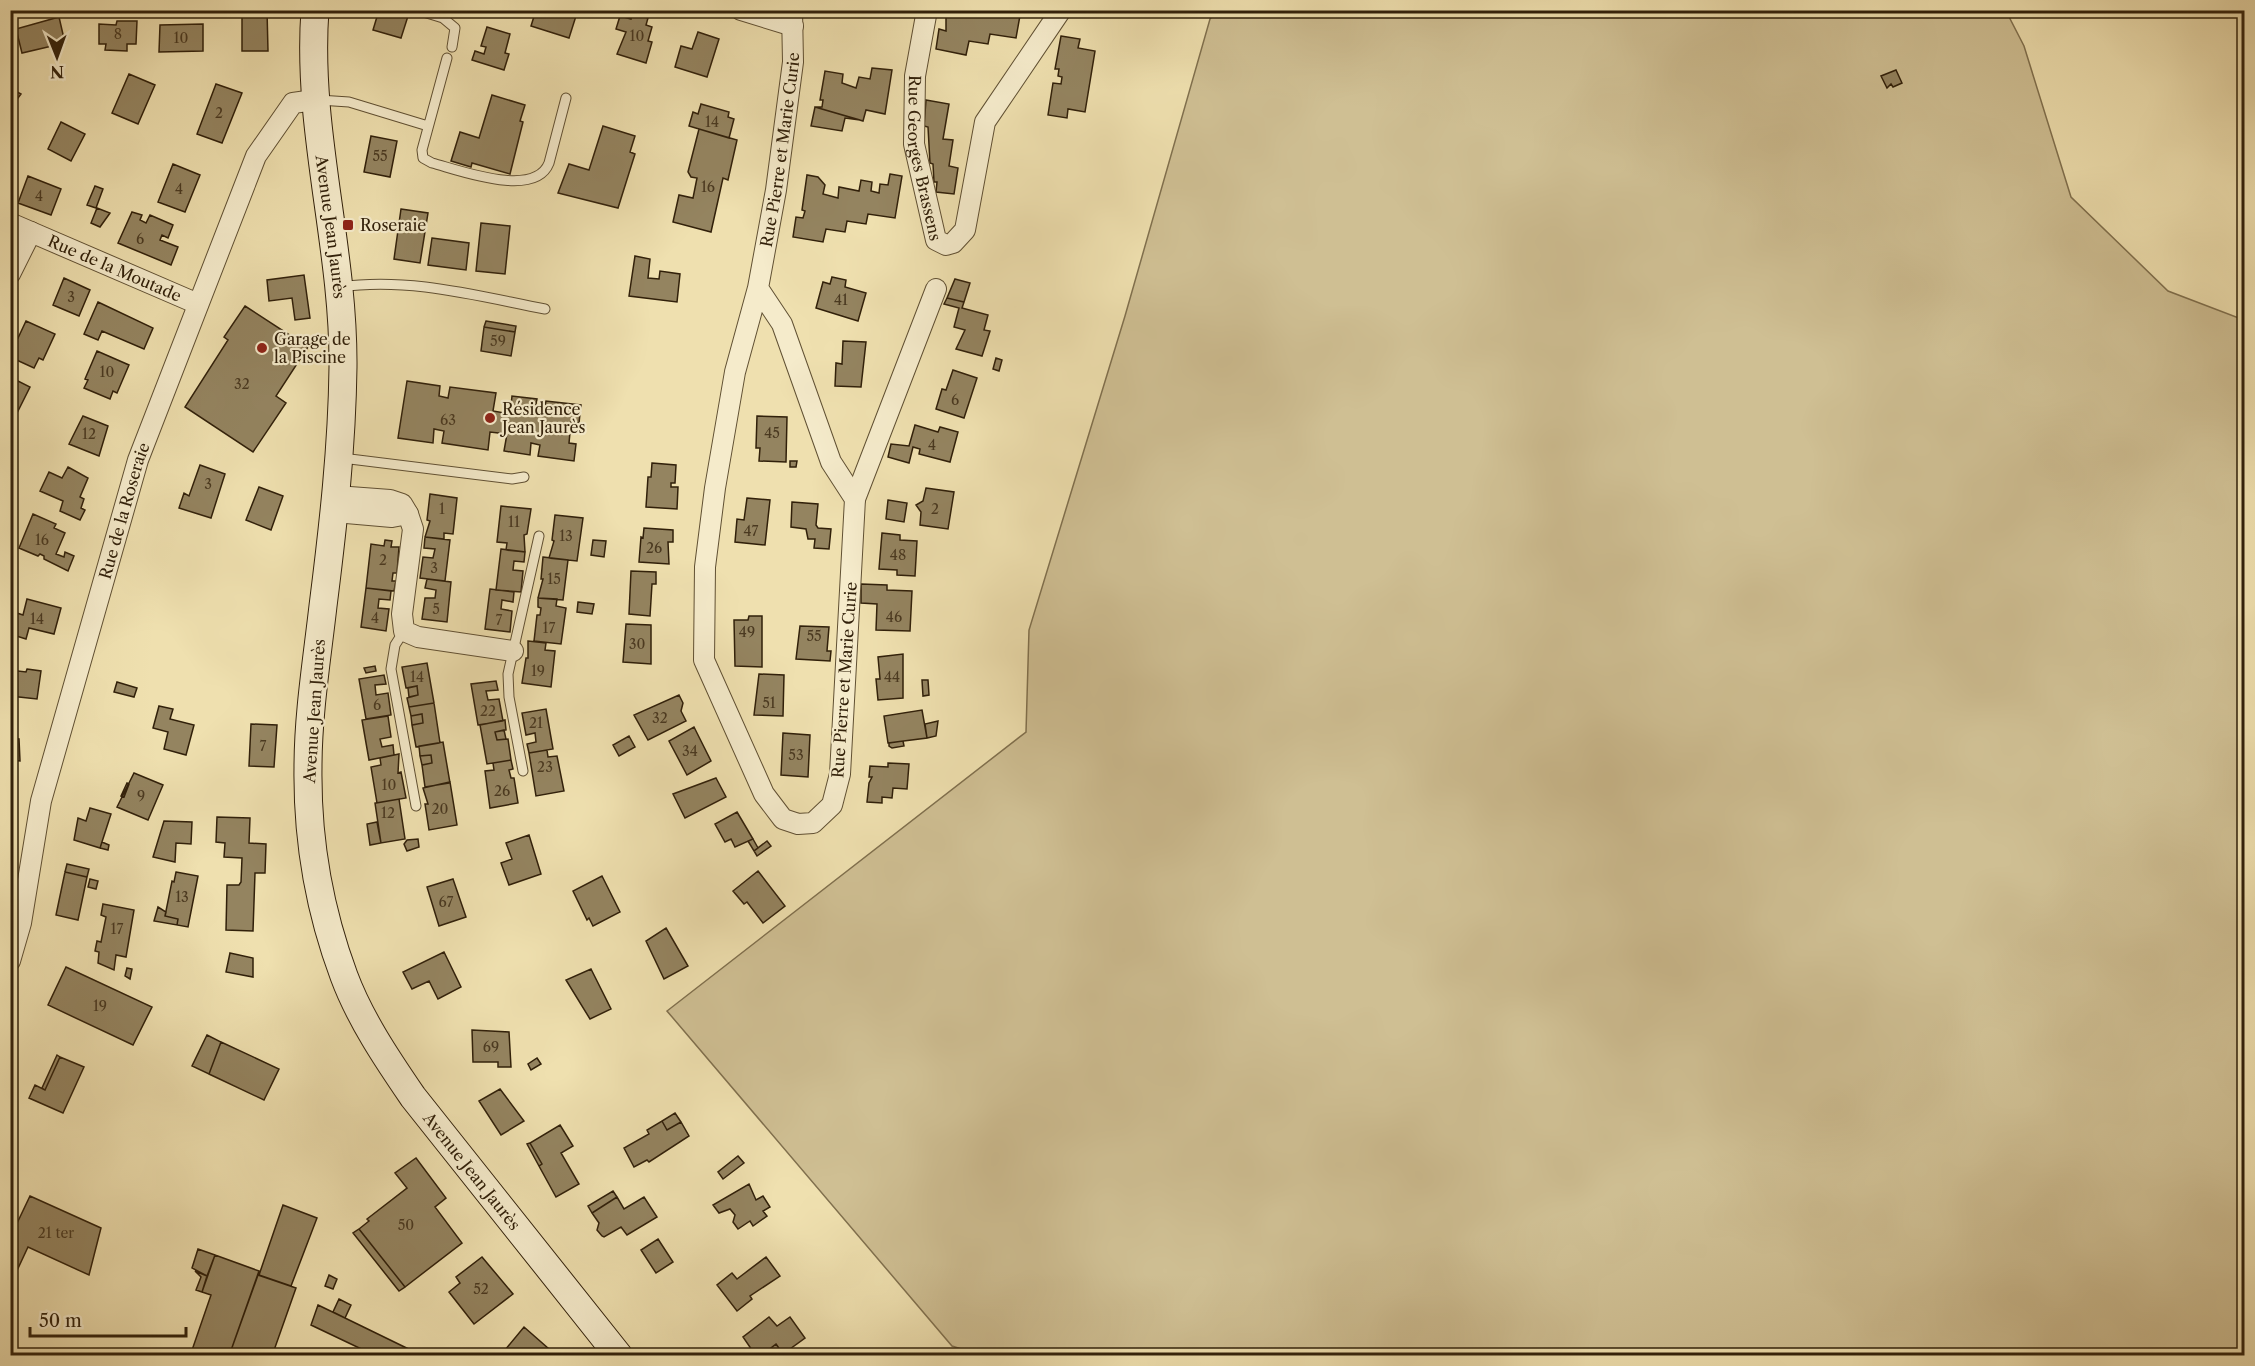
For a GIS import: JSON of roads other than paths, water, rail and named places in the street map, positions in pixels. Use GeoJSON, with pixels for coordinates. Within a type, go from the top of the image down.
{"type":"FeatureCollection","features":[{"type":"Feature","properties":{"kind":"main road","name":"Avenue Jean Jaurès"},"geometry":{"type":"LineString","coordinates":[[315,10],[312,50],[314,100],[338,288],[343,364],[335,504],[314,686],[308,766],[310,827],[318,888],[344,977],[364,1019],[413,1097],[619,1356]]}},
{"type":"Feature","properties":{"kind":"street"},"geometry":{"type":"LineString","coordinates":[[741,10],[793,18]]}},
{"type":"Feature","properties":{"kind":"street","name":"Rue Georges Brassens"},"geometry":{"type":"LineString","coordinates":[[927,10],[915,76],[914,144],[936,240],[946,245],[952,243],[965,230],[985,122],[1061,10]]}},
{"type":"Feature","properties":{"kind":"street","name":"Rue Pierre et Marie Curie"},"geometry":{"type":"LineString","coordinates":[[793,18],[793,62],[787,119],[758,288],[735,372],[715,488],[705,567],[704,660],[764,794],[783,819],[798,824],[813,823],[832,805],[840,774],[855,499],[936,289]]}},
{"type":"Feature","properties":{"kind":"street","name":"Rue de la Roseraie"},"geometry":{"type":"LineString","coordinates":[[10,961],[21,923],[41,801],[132,481],[256,156],[292,103],[314,100]]}},
{"type":"Feature","properties":{"kind":"street","name":"Rue de la Moutade"},"geometry":{"type":"LineString","coordinates":[[10,223],[198,304]]}},
{"type":"Feature","properties":{"kind":"street","name":"Rue de la Moutade"},"geometry":{"type":"LineString","coordinates":[[10,274],[31,232]]}},
{"type":"Feature","properties":{"kind":"street"},"geometry":{"type":"LineString","coordinates":[[758,288],[782,324],[831,462],[855,499]]}},
{"type":"Feature","properties":{"kind":"street"},"geometry":{"type":"LineString","coordinates":[[335,504],[392,518],[408,514],[413,529],[402,614],[404,631],[418,637],[513,651]]}},
{"type":"Feature","properties":{"kind":"lane"},"geometry":{"type":"LineString","coordinates":[[417,10],[443,18],[455,28],[452,47]]}},
{"type":"Feature","properties":{"kind":"lane"},"geometry":{"type":"LineString","coordinates":[[447,58],[428,126],[423,158],[432,163],[507,182],[519,181],[546,171],[566,98]]}},
{"type":"Feature","properties":{"kind":"lane"},"geometry":{"type":"LineString","coordinates":[[314,100],[349,102],[428,126]]}},
{"type":"Feature","properties":{"kind":"lane"},"geometry":{"type":"LineString","coordinates":[[338,288],[362,284],[409,284],[544,309]]}},
{"type":"Feature","properties":{"kind":"lane"},"geometry":{"type":"LineString","coordinates":[[339,458],[512,479],[524,477]]}},
{"type":"Feature","properties":{"kind":"lane"},"geometry":{"type":"LineString","coordinates":[[523,771],[509,697],[508,674],[539,536]]}},
{"type":"Feature","properties":{"kind":"lane"},"geometry":{"type":"LineString","coordinates":[[404,631],[395,645],[391,669],[416,806]]}},
{"type":"Feature","properties":{"kind":"place","name":"Roseraie"},"geometry":{"type":"Point","coordinates":[348,225]}},
{"type":"Feature","properties":{"kind":"place","name":"Garage de la Piscine"},"geometry":{"type":"Point","coordinates":[262,348]}},
{"type":"Feature","properties":{"kind":"place","name":"Résidence Jean Jaurès"},"geometry":{"type":"Point","coordinates":[490,418]}}]}
